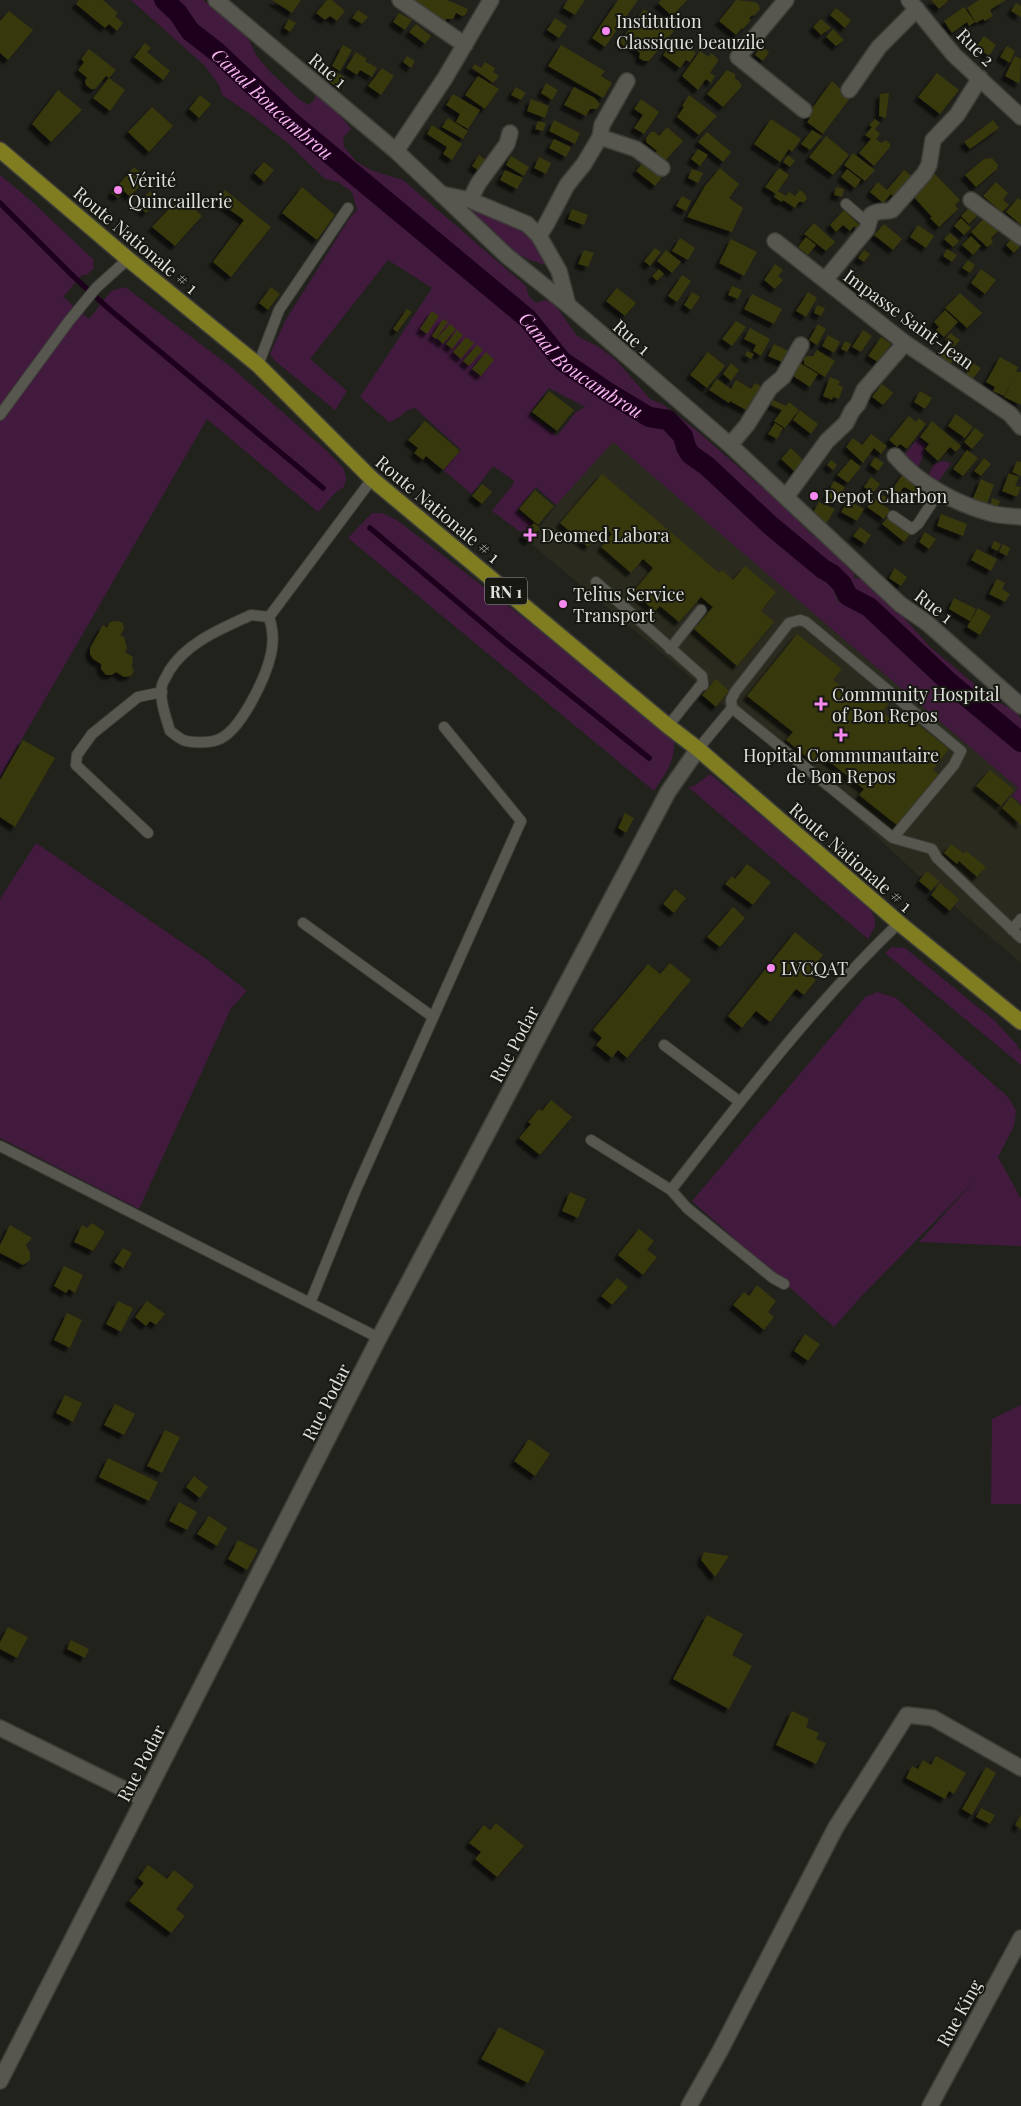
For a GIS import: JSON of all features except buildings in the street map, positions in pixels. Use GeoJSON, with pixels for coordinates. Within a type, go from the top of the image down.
{"type":"FeatureCollection","features":[{"type":"Feature","properties":{"kind":"main road","name":"Route Nationale # 1"},"geometry":{"type":"LineString","coordinates":[[0,150],[128,259],[258,365],[372,479],[698,749],[899,923],[1021,1022]]}},
{"type":"Feature","properties":{"kind":"street","name":"Rue 1"},"geometry":{"type":"LineString","coordinates":[[216,0],[396,151],[507,256],[730,445],[900,604],[927,623],[1021,706]]}},
{"type":"Feature","properties":{"kind":"street"},"geometry":{"type":"LineString","coordinates":[[400,0],[465,45]]}},
{"type":"Feature","properties":{"kind":"street"},"geometry":{"type":"LineString","coordinates":[[396,151],[465,45],[491,0]]}},
{"type":"Feature","properties":{"kind":"street"},"geometry":{"type":"LineString","coordinates":[[784,1],[738,57],[804,110]]}},
{"type":"Feature","properties":{"kind":"street"},"geometry":{"type":"LineString","coordinates":[[849,90],[879,47],[913,5]]}},
{"type":"Feature","properties":{"kind":"street","name":"Rue 2"},"geometry":{"type":"LineString","coordinates":[[913,5],[954,55],[1020,112]]}},
{"type":"Feature","properties":{"kind":"street"},"geometry":{"type":"LineString","coordinates":[[825,280],[867,229],[872,215],[878,210],[887,212],[892,210],[924,174],[929,165],[933,140],[957,115],[980,78]]}},
{"type":"Feature","properties":{"kind":"street"},"geometry":{"type":"LineString","coordinates":[[539,236],[567,185],[584,164],[600,137],[602,125],[627,81]]}},
{"type":"Feature","properties":{"kind":"street"},"geometry":{"type":"LineString","coordinates":[[470,200],[478,184],[506,144],[510,133]]}},
{"type":"Feature","properties":{"kind":"street"},"geometry":{"type":"LineString","coordinates":[[600,137],[636,149],[662,168]]}},
{"type":"Feature","properties":{"kind":"street"},"geometry":{"type":"LineString","coordinates":[[440,193],[470,200],[527,224],[539,236],[559,271],[568,306]]}},
{"type":"Feature","properties":{"kind":"street"},"geometry":{"type":"LineString","coordinates":[[971,200],[1021,237]]}},
{"type":"Feature","properties":{"kind":"street","name":"Impasse Saint-Jean"},"geometry":{"type":"LineString","coordinates":[[775,241],[905,343],[1010,414],[1021,427]]}},
{"type":"Feature","properties":{"kind":"street"},"geometry":{"type":"LineString","coordinates":[[786,497],[827,441],[846,424],[864,390],[905,343]]}},
{"type":"Feature","properties":{"kind":"street"},"geometry":{"type":"LineString","coordinates":[[730,445],[747,425],[770,388],[783,377],[801,345]]}},
{"type":"Feature","properties":{"kind":"street"},"geometry":{"type":"LineString","coordinates":[[895,456],[901,463],[939,492],[972,508],[991,514],[1021,517]]}},
{"type":"Feature","properties":{"kind":"street","name":"Rue Podar"},"geometry":{"type":"LineString","coordinates":[[0,2081],[379,1338],[668,792],[698,749]]}},
{"type":"Feature","properties":{"kind":"street"},"geometry":{"type":"LineString","coordinates":[[689,2106],[720,2051],[836,1827],[906,1715],[933,1718],[1021,1768]]}},
{"type":"Feature","properties":{"kind":"street"},"geometry":{"type":"LineString","coordinates":[[0,1728],[144,1799]]}},
{"type":"Feature","properties":{"kind":"street","name":"Rue King"},"geometry":{"type":"LineString","coordinates":[[935,2104],[1021,1938]]}},
{"type":"Feature","properties":{"kind":"lane"},"geometry":{"type":"LineString","coordinates":[[846,204],[869,224]]}},
{"type":"Feature","properties":{"kind":"lane"},"geometry":{"type":"LineString","coordinates":[[258,365],[279,310],[348,208]]}},
{"type":"Feature","properties":{"kind":"lane"},"geometry":{"type":"LineString","coordinates":[[0,415],[96,288],[128,259]]}},
{"type":"Feature","properties":{"kind":"lane"},"geometry":{"type":"LineString","coordinates":[[269,617],[372,479]]}},
{"type":"Feature","properties":{"kind":"lane"},"geometry":{"type":"LineString","coordinates":[[893,516],[912,529],[918,524],[939,492]]}},
{"type":"Feature","properties":{"kind":"lane"},"geometry":{"type":"LineString","coordinates":[[596,582],[702,676],[704,680],[703,685],[700,686],[668,726]]}},
{"type":"Feature","properties":{"kind":"lane"},"geometry":{"type":"LineString","coordinates":[[670,649],[701,610]]}},
{"type":"Feature","properties":{"kind":"lane"},"geometry":{"type":"LineString","coordinates":[[251,615],[269,617],[273,629],[271,654],[257,692],[238,724],[218,740],[183,740],[170,731],[162,700],[162,684],[172,667],[187,649],[220,629],[251,615]]}},
{"type":"Feature","properties":{"kind":"lane"},"geometry":{"type":"LineString","coordinates":[[893,838],[954,765],[961,751],[806,622],[800,620],[790,623],[735,692],[731,700],[732,708],[893,838],[932,849],[937,858],[1021,938]]}},
{"type":"Feature","properties":{"kind":"lane"},"geometry":{"type":"LineString","coordinates":[[148,833],[76,765],[77,755],[92,734],[138,697],[162,692]]}},
{"type":"Feature","properties":{"kind":"lane"},"geometry":{"type":"LineString","coordinates":[[698,749],[732,708]]}},
{"type":"Feature","properties":{"kind":"lane"},"geometry":{"type":"LineString","coordinates":[[310,1303],[355,1192],[521,821],[444,727]]}},
{"type":"Feature","properties":{"kind":"lane"},"geometry":{"type":"LineString","coordinates":[[1012,930],[1021,919]]}},
{"type":"Feature","properties":{"kind":"lane"},"geometry":{"type":"LineString","coordinates":[[303,923],[433,1017]]}},
{"type":"Feature","properties":{"kind":"lane"},"geometry":{"type":"LineString","coordinates":[[671,1190],[740,1102],[813,1014],[899,923]]}},
{"type":"Feature","properties":{"kind":"lane"},"geometry":{"type":"LineString","coordinates":[[664,1045],[740,1102]]}},
{"type":"Feature","properties":{"kind":"lane"},"geometry":{"type":"LineString","coordinates":[[591,1140],[671,1190],[687,1208],[773,1278],[784,1284]]}},
{"type":"Feature","properties":{"kind":"lane"},"geometry":{"type":"LineString","coordinates":[[0,1146],[379,1338]]}},
{"type":"Feature","properties":{"kind":"shaded area"},"geometry":{"type":"Polygon","coordinates":[[[131,0],[160,0],[179,19],[191,35],[229,67],[254,94],[526,320],[562,364],[654,424],[665,427],[675,436],[682,450],[700,469],[733,495],[793,551],[809,562],[833,589],[838,601],[871,616],[1021,751],[1021,804],[1012,796],[1018,788],[613,442],[556,505],[536,487],[517,510],[532,524],[523,534],[492,511],[514,483],[513,480],[493,466],[472,494],[443,470],[461,450],[415,408],[389,422],[360,397],[432,288],[388,260],[310,359],[347,391],[335,410],[274,360],[270,354],[285,321],[349,219],[357,210],[352,192],[338,182],[325,179],[289,144],[222,95],[219,85],[204,65],[131,0]],[[549,388],[529,414],[557,436],[576,412],[585,407],[549,388]]]}},
{"type":"Feature","properties":{"kind":"shaded area"},"geometry":{"type":"Polygon","coordinates":[[[168,0],[203,0],[238,27],[248,38],[256,55],[270,72],[300,100],[309,105],[315,99],[315,92],[334,108],[351,129],[343,138],[344,147],[357,162],[373,171],[403,180],[526,286],[529,296],[536,303],[545,300],[553,302],[577,336],[599,347],[616,360],[650,399],[664,405],[696,430],[779,502],[811,534],[827,545],[854,569],[854,578],[861,579],[886,598],[887,605],[898,611],[930,647],[977,686],[1015,711],[1021,719],[1021,733],[993,710],[981,705],[863,598],[850,593],[832,569],[811,555],[751,502],[734,480],[689,446],[686,436],[676,422],[662,415],[652,414],[565,360],[532,316],[266,93],[168,0]]]}},
{"type":"Feature","properties":{"kind":"shaded area"},"geometry":{"type":"Polygon","coordinates":[[[0,175],[29,199],[93,259],[94,268],[88,274],[81,276],[63,297],[89,319],[111,291],[125,287],[231,367],[328,452],[344,469],[346,478],[344,487],[333,495],[318,512],[207,419],[0,777],[0,175]]]}},
{"type":"Feature","properties":{"kind":"shaded area"},"geometry":{"type":"Polygon","coordinates":[[[474,210],[526,229],[547,263],[546,265],[514,252],[496,238],[473,212],[474,210]]]}},
{"type":"Feature","properties":{"kind":"shaded area"},"geometry":{"type":"Polygon","coordinates":[[[918,438],[927,445],[923,449],[924,453],[917,471],[900,460],[918,438]]]}},
{"type":"Feature","properties":{"kind":"shaded area","name":"Community Hospital of Bon Repos"},"geometry":{"type":"Polygon","coordinates":[[[613,441],[1018,788],[1012,796],[1021,804],[1021,963],[921,878],[844,806],[529,542],[556,505],[613,441]]]}},
{"type":"Feature","properties":{"kind":"shaded area"},"geometry":{"type":"Polygon","coordinates":[[[943,461],[951,463],[937,484],[928,476],[934,464],[943,461]]]}},
{"type":"Feature","properties":{"kind":"shaded area"},"geometry":{"type":"Polygon","coordinates":[[[372,513],[382,513],[397,520],[537,628],[674,739],[671,761],[666,773],[654,791],[348,538],[372,513]]]}},
{"type":"Feature","properties":{"kind":"shaded area"},"geometry":{"type":"Polygon","coordinates":[[[710,774],[866,901],[875,919],[875,926],[868,939],[688,787],[694,786],[710,774]]]}},
{"type":"Feature","properties":{"kind":"shaded area"},"geometry":{"type":"Polygon","coordinates":[[[36,843],[205,958],[247,991],[231,1008],[139,1209],[0,1138],[0,899],[36,843]]]}},
{"type":"Feature","properties":{"kind":"shaded area"},"geometry":{"type":"Polygon","coordinates":[[[892,947],[905,948],[995,1021],[1017,1045],[1021,1052],[1021,1065],[885,953],[892,947]]]}},
{"type":"Feature","properties":{"kind":"shaded area"},"geometry":{"type":"Polygon","coordinates":[[[877,992],[896,998],[1009,1098],[1016,1111],[1014,1126],[998,1157],[1021,1199],[1021,1246],[919,1242],[977,1178],[834,1327],[692,1201],[865,997],[877,992]]]}},
{"type":"Feature","properties":{"kind":"shaded area"},"geometry":{"type":"Polygon","coordinates":[[[1021,1405],[1021,1504],[991,1504],[992,1419],[1021,1405]]]}},
{"type":"Feature","properties":{"kind":"waterway","name":"Canal Boucambrou"},"geometry":{"type":"LineString","coordinates":[[164,0],[178,13],[190,31],[217,52],[290,121],[528,319],[562,361],[649,417],[668,420],[683,436],[690,454],[707,466],[770,525],[823,569],[832,574],[842,584],[848,596],[869,607],[950,683],[1021,742]]}},
{"type":"Feature","properties":{"kind":"waterway"},"geometry":{"type":"LineString","coordinates":[[0,203],[109,309],[323,488]]}},
{"type":"Feature","properties":{"kind":"waterway"},"geometry":{"type":"LineString","coordinates":[[370,528],[506,643],[649,758]]}},
{"type":"Feature","properties":{"kind":"place","name":"Institution Classique beauzile"},"geometry":{"type":"Point","coordinates":[606,31]}},
{"type":"Feature","properties":{"kind":"place","name":"Vérité Quincaillerie"},"geometry":{"type":"Point","coordinates":[118,190]}},
{"type":"Feature","properties":{"kind":"place","name":"Depot Charbon"},"geometry":{"type":"Point","coordinates":[814,496]}},
{"type":"Feature","properties":{"kind":"place","name":"Deomed Labora"},"geometry":{"type":"Point","coordinates":[530,535]}},
{"type":"Feature","properties":{"kind":"place","name":"Telius Service Transport"},"geometry":{"type":"Point","coordinates":[563,604]}},
{"type":"Feature","properties":{"kind":"place","name":"Community Hospital of Bon Repos"},"geometry":{"type":"Point","coordinates":[821,704]}},
{"type":"Feature","properties":{"kind":"place","name":"Hopital Communautaire de Bon Repos"},"geometry":{"type":"Point","coordinates":[841,735]}},
{"type":"Feature","properties":{"kind":"place","name":"LVCQAT"},"geometry":{"type":"Point","coordinates":[771,968]}}]}
